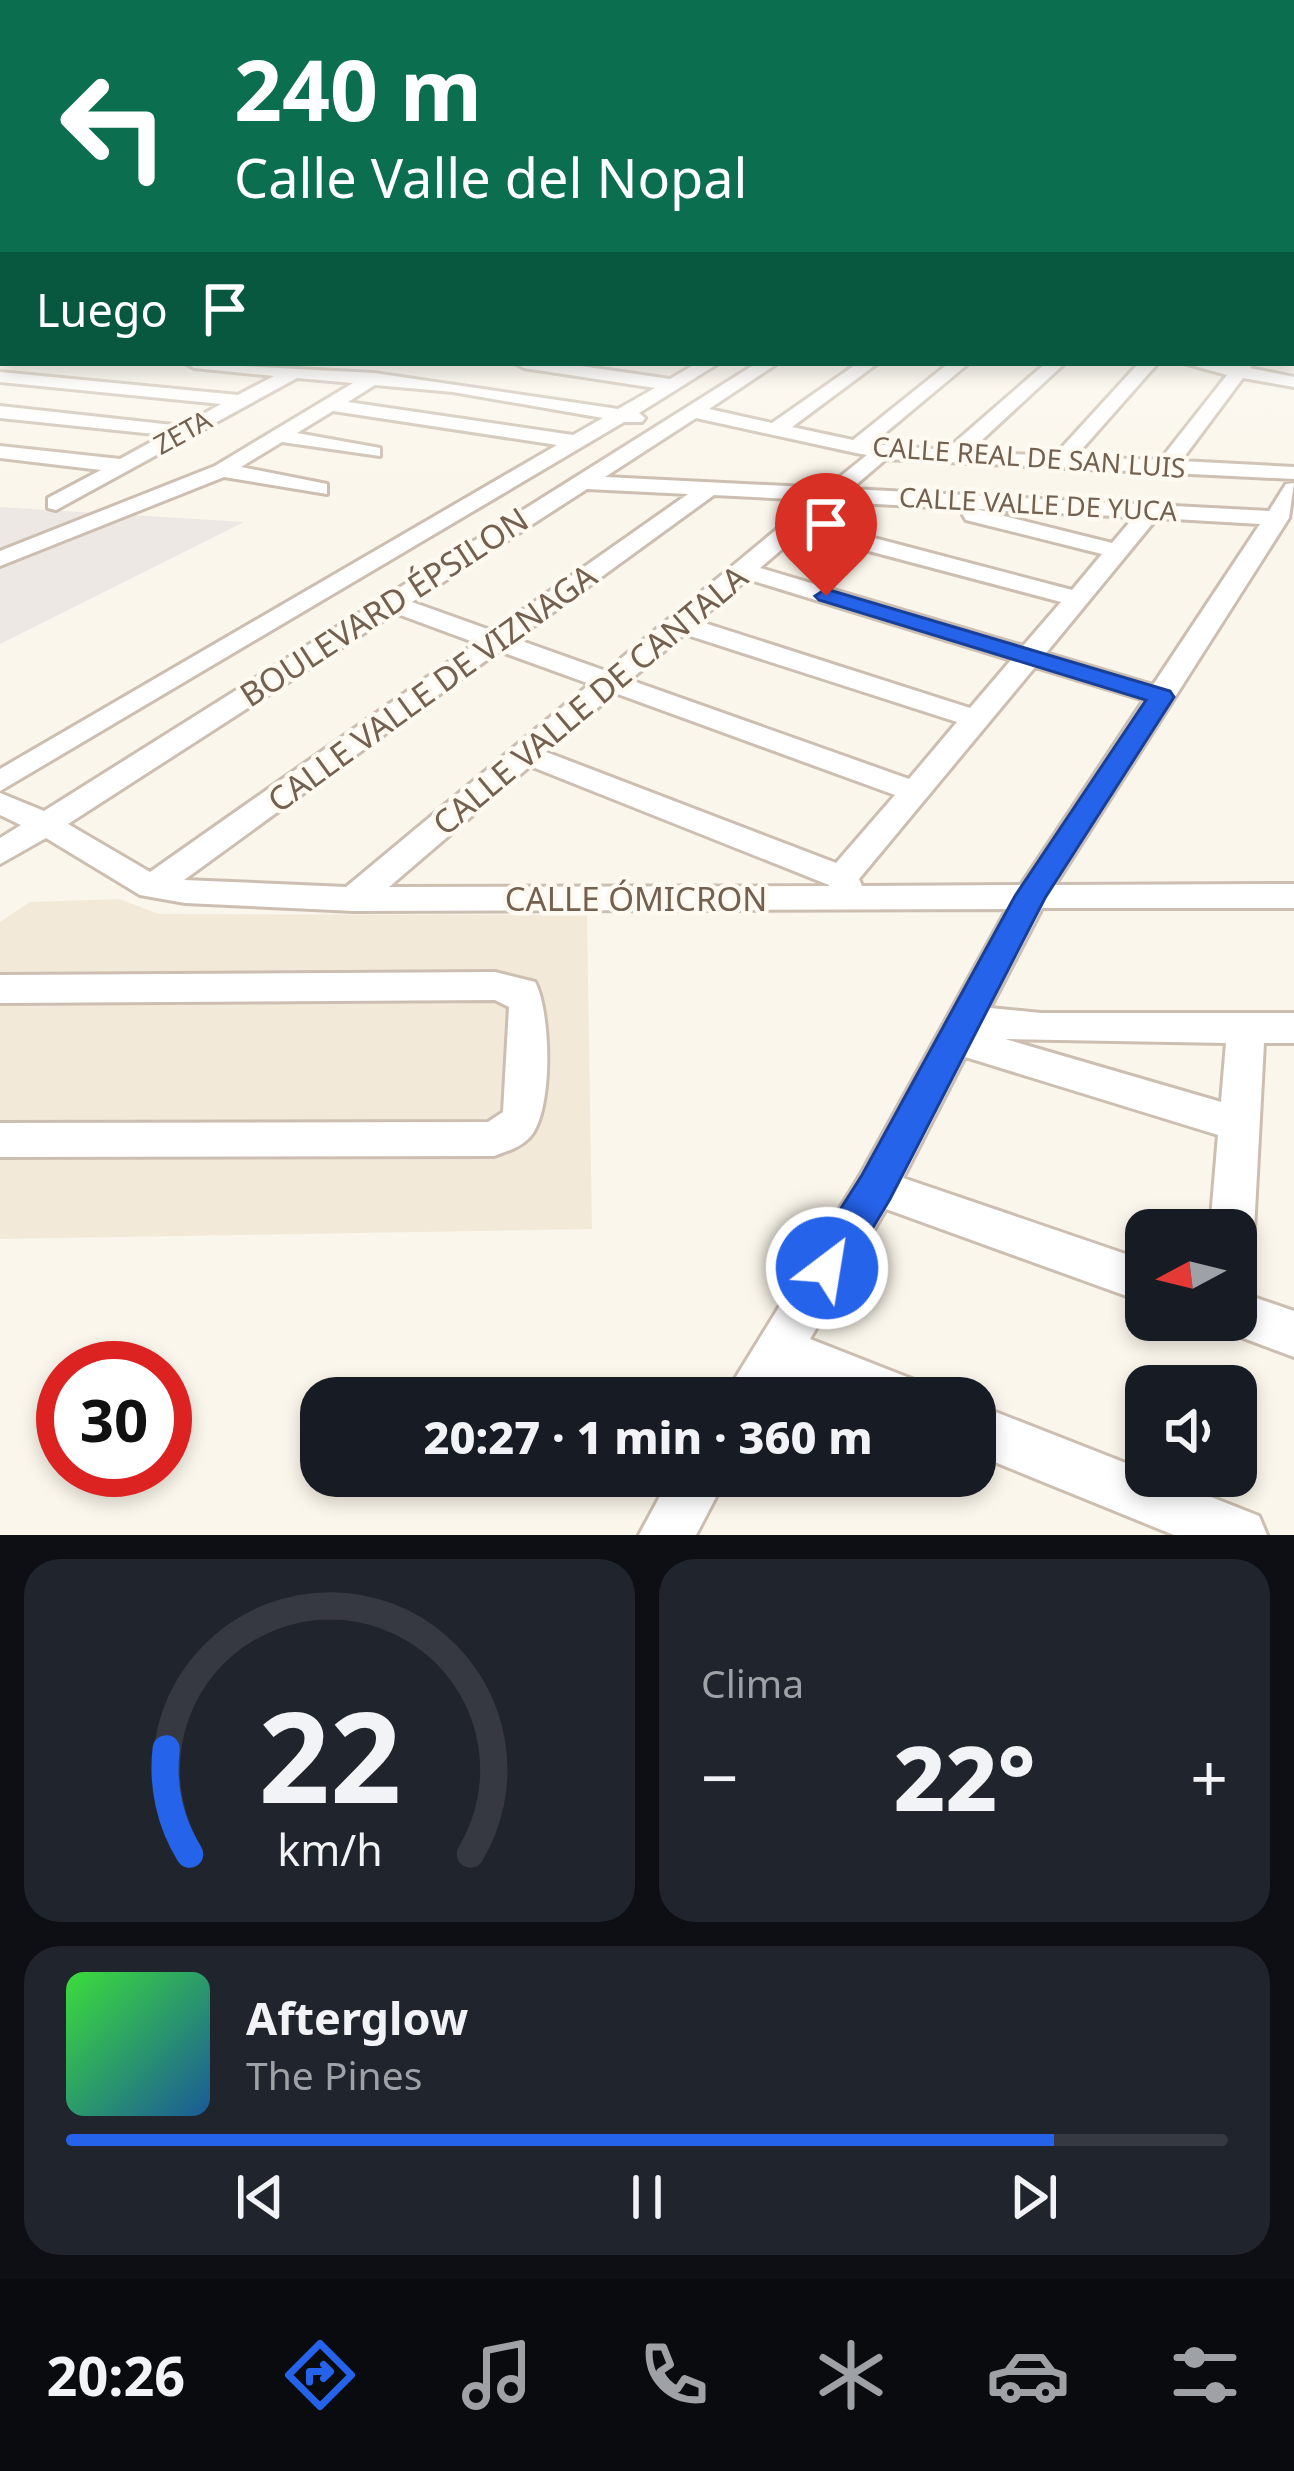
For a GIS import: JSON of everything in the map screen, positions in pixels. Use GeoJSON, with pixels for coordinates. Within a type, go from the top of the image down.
{"type":"FeatureCollection","features":[{"type":"Feature","properties":{"kind":"street"},"geometry":{"type":"LineString","coordinates":[[0,402],[62,366]]}},
{"type":"Feature","properties":{"kind":"street"},"geometry":{"type":"LineString","coordinates":[[0,559],[222,470],[394,366]]}},
{"type":"Feature","properties":{"kind":"street"},"geometry":{"type":"LineString","coordinates":[[544,366],[674,385]]}},
{"type":"Feature","properties":{"kind":"street","name":"BOULEVARD ÉPSILON"},"geometry":{"type":"LineString","coordinates":[[0,782],[705,366]]}},
{"type":"Feature","properties":{"kind":"street","name":"BOULEVARD ÉPSILON"},"geometry":{"type":"LineString","coordinates":[[0,853],[764,366]]}},
{"type":"Feature","properties":{"kind":"street"},"geometry":{"type":"LineString","coordinates":[[776,429],[865,366]]}},
{"type":"Feature","properties":{"kind":"street","name":"CALLE VALLE DE CANTALA"},"geometry":{"type":"LineString","coordinates":[[354,899],[836,494],[868,450],[957,366]]}},
{"type":"Feature","properties":{"kind":"street"},"geometry":{"type":"LineString","coordinates":[[950,458],[1053,366]]}},
{"type":"Feature","properties":{"kind":"street"},"geometry":{"type":"LineString","coordinates":[[1059,462],[1146,366]]}},
{"type":"Feature","properties":{"kind":"street","name":"CALLE REAL DE SAN LUIS"},"geometry":{"type":"LineString","coordinates":[[302,367],[372,380],[512,394],[655,422],[688,416],[868,450],[1294,473]]}},
{"type":"Feature","properties":{"kind":"street","name":"ZETA"},"geometry":{"type":"LineString","coordinates":[[56,502],[302,367]]}},
{"type":"Feature","properties":{"kind":"street"},"geometry":{"type":"LineString","coordinates":[[1166,467],[1241,367],[1294,382]]}},
{"type":"Feature","properties":{"kind":"street"},"geometry":{"type":"LineString","coordinates":[[0,377],[242,400]]}},
{"type":"Feature","properties":{"kind":"street"},"geometry":{"type":"LineString","coordinates":[[331,405],[579,442]]}},
{"type":"Feature","properties":{"kind":"street"},"geometry":{"type":"LineString","coordinates":[[0,412],[187,432]]}},
{"type":"Feature","properties":{"kind":"street"},"geometry":{"type":"LineString","coordinates":[[282,436],[373,452]]}},
{"type":"Feature","properties":{"kind":"street"},"geometry":{"type":"LineString","coordinates":[[0,452],[124,466]]}},
{"type":"Feature","properties":{"kind":"street"},"geometry":{"type":"LineString","coordinates":[[222,470],[319,489]]}},
{"type":"Feature","properties":{"kind":"street","name":"CALLE VALLE DE YUCA"},"geometry":{"type":"LineString","coordinates":[[583,482],[1152,511],[1286,503]]}},
{"type":"Feature","properties":{"kind":"street","name":"CALLE VALLE DE VIZNAGA"},"geometry":{"type":"LineString","coordinates":[[152,886],[710,488]]}},
{"type":"Feature","properties":{"kind":"street"},"geometry":{"type":"LineString","coordinates":[[904,498],[1116,551]]}},
{"type":"Feature","properties":{"kind":"street"},"geometry":{"type":"LineString","coordinates":[[760,1377],[876,1187],[1030,896],[1286,503]]}},
{"type":"Feature","properties":{"kind":"street"},"geometry":{"type":"LineString","coordinates":[[524,753],[847,888],[915,792],[1152,511]]}},
{"type":"Feature","properties":{"kind":"street"},"geometry":{"type":"LineString","coordinates":[[797,525],[1078,599]]}},
{"type":"Feature","properties":{"kind":"street"},"geometry":{"type":"LineString","coordinates":[[745,572],[1161,697]]}},
{"type":"Feature","properties":{"kind":"street"},"geometry":{"type":"LineString","coordinates":[[391,603],[915,792]]}},
{"type":"Feature","properties":{"kind":"street"},"geometry":{"type":"LineString","coordinates":[[680,624],[976,719]]}},
{"type":"Feature","properties":{"kind":"street","name":"CALLE ÓMICRON"},"geometry":{"type":"LineString","coordinates":[[0,803],[46,824],[152,886],[354,899],[847,888],[1030,896],[1294,896]]}},
{"type":"Feature","properties":{"kind":"street"},"geometry":{"type":"LineString","coordinates":[[0,988],[495,986],[522,992],[528,1007],[524,1114],[516,1126],[494,1139],[0,1140]]}},
{"type":"Feature","properties":{"kind":"street"},"geometry":{"type":"LineString","coordinates":[[1233,1209],[1246,1028]]}},
{"type":"Feature","properties":{"kind":"street"},"geometry":{"type":"LineString","coordinates":[[961,1029],[1294,1028]]}},
{"type":"Feature","properties":{"kind":"street"},"geometry":{"type":"LineString","coordinates":[[961,1029],[1237,1124]]}},
{"type":"Feature","properties":{"kind":"street"},"geometry":{"type":"LineString","coordinates":[[876,1187],[1125,1275]]}},
{"type":"Feature","properties":{"kind":"street"},"geometry":{"type":"LineString","coordinates":[[1257,1321],[1294,1334]]}},
{"type":"Feature","properties":{"kind":"street"},"geometry":{"type":"LineString","coordinates":[[777,1349],[847,1377]]}},
{"type":"Feature","properties":{"kind":"street"},"geometry":{"type":"LineString","coordinates":[[996,1437],[1240,1535]]}},
{"type":"Feature","properties":{"kind":"street"},"geometry":{"type":"LineString","coordinates":[[666,1535],[689,1497]]}},
{"type":"Feature","properties":{"kind":"shaded area"},"geometry":{"type":"Polygon","coordinates":[[[0,507],[244,522],[0,644],[0,507]]]}},
{"type":"Feature","properties":{"kind":"shaded area"},"geometry":{"type":"Polygon","coordinates":[[[119,899],[159,914],[587,915],[592,1229],[0,1239],[0,922],[30,902],[119,899]]]}},
{"type":"Feature","properties":{"kind":"route"},"geometry":{"type":"LineString","coordinates":[[826,596],[1161,697],[1030,896],[876,1187],[827,1268]]}}]}
